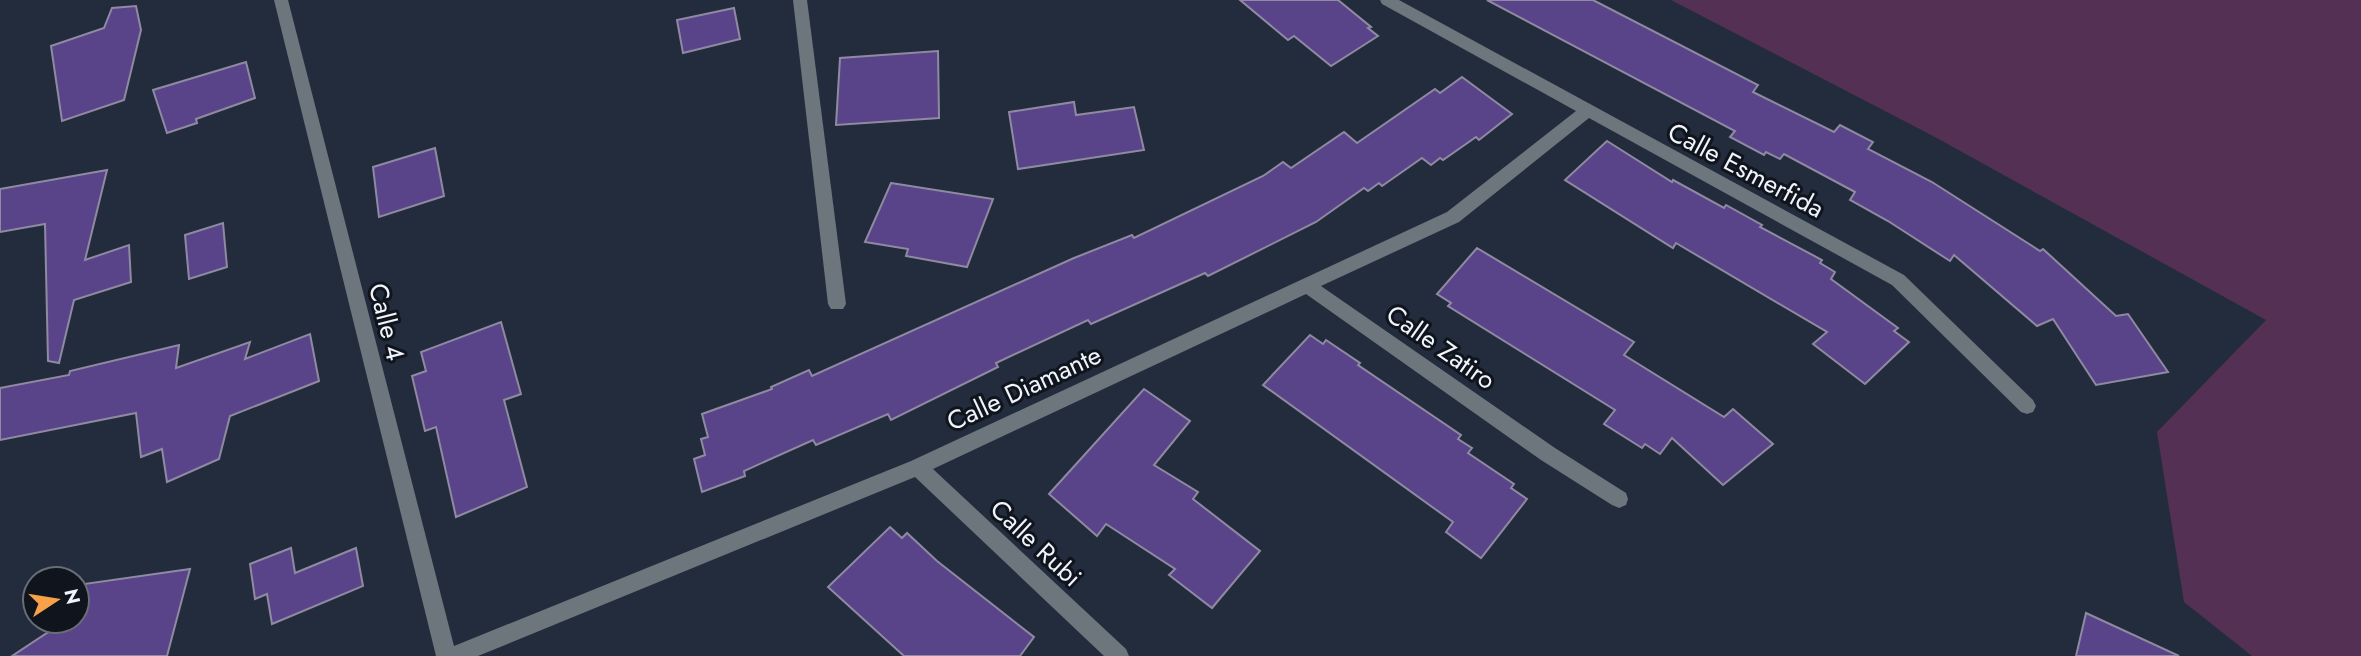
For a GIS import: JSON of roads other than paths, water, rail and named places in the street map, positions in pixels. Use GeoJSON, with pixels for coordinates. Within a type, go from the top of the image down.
{"type":"FeatureCollection","features":[{"type":"Feature","properties":{"kind":"street","name":"Calle 4"},"geometry":{"type":"LineString","coordinates":[[281,0],[279,4],[446,656]]}},
{"type":"Feature","properties":{"kind":"street"},"geometry":{"type":"LineString","coordinates":[[800,0],[837,304]]}},
{"type":"Feature","properties":{"kind":"street","name":"Calle Esmerfida"},"geometry":{"type":"LineString","coordinates":[[1387,0],[1898,280],[2027,406]]}},
{"type":"Feature","properties":{"kind":"street","name":"Calle Diamante"},"geometry":{"type":"LineString","coordinates":[[454,656],[918,467],[1453,217],[1587,111]]}},
{"type":"Feature","properties":{"kind":"street","name":"Calle Zatiro"},"geometry":{"type":"LineString","coordinates":[[1305,284],[1548,454],[1619,499]]}},
{"type":"Feature","properties":{"kind":"street","name":"Calle Rubi"},"geometry":{"type":"LineString","coordinates":[[918,467],[1119,656]]}}]}
